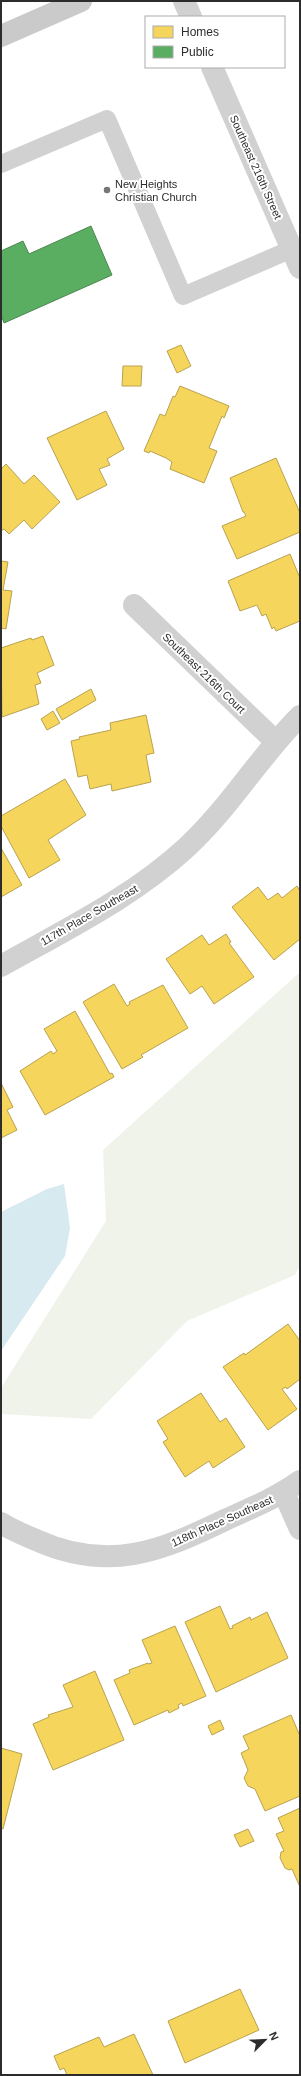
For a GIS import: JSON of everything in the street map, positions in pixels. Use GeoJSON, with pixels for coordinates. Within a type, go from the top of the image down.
{"type":"FeatureCollection","features":[{"type":"Feature","properties":{"kind":"main road"},"geometry":{"type":"LineString","coordinates":[[1,36],[81,1]]}},
{"type":"Feature","properties":{"kind":"street"},"geometry":{"type":"LineString","coordinates":[[184,1],[190,16]]}},
{"type":"Feature","properties":{"kind":"street","name":"Southeast 216th Street"},"geometry":{"type":"LineString","coordinates":[[212,68],[296,258]]}},
{"type":"Feature","properties":{"kind":"street","name":"Southeast 216th Court"},"geometry":{"type":"LineString","coordinates":[[134,605],[275,741]]}},
{"type":"Feature","properties":{"kind":"street","name":"117th Place Southeast"},"geometry":{"type":"LineString","coordinates":[[1,966],[140,885],[187,847],[219,814],[275,741],[300,716]]}},
{"type":"Feature","properties":{"kind":"street"},"geometry":{"type":"LineString","coordinates":[[292,1487],[300,1529]]}},
{"type":"Feature","properties":{"kind":"street","name":"118th Place Southeast"},"geometry":{"type":"LineString","coordinates":[[1,1523],[47,1545],[81,1555],[111,1558],[147,1552],[180,1542],[292,1487]]}},
{"type":"Feature","properties":{"kind":"lane"},"geometry":{"type":"LineString","coordinates":[[1,164],[107,119],[183,296],[296,258]]}},
{"type":"Feature","properties":{"kind":"shaded area"},"geometry":{"type":"Polygon","coordinates":[[[300,972],[300,1265],[295,1275],[187,1321],[91,1419],[1,1414],[1,1388],[106,1221],[103,1150],[300,972]]]}},
{"type":"Feature","properties":{"kind":"shaded area"},"geometry":{"type":"Polygon","coordinates":[[[64,1184],[70,1228],[65,1256],[1,1351],[1,1212],[47,1189],[64,1184]]]}},
{"type":"Feature","properties":{"kind":"building: Homes"},"geometry":{"type":"Polygon","coordinates":[[[181,345],[191,366],[177,373],[167,351],[181,345]]]}},
{"type":"Feature","properties":{"kind":"building: Homes"},"geometry":{"type":"Polygon","coordinates":[[[123,366],[142,366],[141,386],[122,386],[123,366]]]}},
{"type":"Feature","properties":{"kind":"building: Homes"},"geometry":{"type":"Polygon","coordinates":[[[180,386],[229,406],[224,418],[222,416],[209,448],[217,451],[204,483],[170,469],[172,462],[166,458],[150,451],[149,453],[144,451],[160,414],[165,416],[173,396],[175,397],[180,386]]]}},
{"type":"Feature","properties":{"kind":"building: Homes"},"geometry":{"type":"Polygon","coordinates":[[[106,411],[124,449],[107,459],[110,465],[99,469],[107,485],[77,500],[47,438],[106,411]]]}},
{"type":"Feature","properties":{"kind":"building: Homes"},"geometry":{"type":"Polygon","coordinates":[[[276,458],[300,513],[300,532],[237,559],[222,526],[246,516],[243,512],[230,478],[276,458]]]}},
{"type":"Feature","properties":{"kind":"building: Homes"},"geometry":{"type":"Polygon","coordinates":[[[6,464],[24,484],[34,475],[60,502],[32,529],[24,520],[9,534],[4,529],[1,531],[1,469],[6,464]]]}},
{"type":"Feature","properties":{"kind":"building: Homes"},"geometry":{"type":"Polygon","coordinates":[[[290,554],[300,578],[300,621],[276,631],[274,627],[272,629],[266,614],[262,616],[257,605],[240,611],[228,581],[290,554]]]}},
{"type":"Feature","properties":{"kind":"building: Homes"},"geometry":{"type":"Polygon","coordinates":[[[1,561],[8,562],[3,590],[12,591],[6,629],[1,628],[1,561]]]}},
{"type":"Feature","properties":{"kind":"building: Homes"},"geometry":{"type":"Polygon","coordinates":[[[43,636],[54,665],[37,673],[41,683],[35,685],[39,704],[2,717],[1,648],[31,638],[32,640],[43,636]]]}},
{"type":"Feature","properties":{"kind":"building: Homes"},"geometry":{"type":"Polygon","coordinates":[[[91,689],[96,700],[62,720],[56,709],[91,689]]]}},
{"type":"Feature","properties":{"kind":"building: Homes"},"geometry":{"type":"Polygon","coordinates":[[[53,711],[60,723],[47,730],[41,719],[53,711]]]}},
{"type":"Feature","properties":{"kind":"building: Homes"},"geometry":{"type":"Polygon","coordinates":[[[146,715],[154,753],[146,755],[151,782],[112,791],[111,784],[90,789],[87,775],[78,777],[71,741],[80,739],[79,737],[111,730],[110,723],[146,715]]]}},
{"type":"Feature","properties":{"kind":"building: Homes"},"geometry":{"type":"Polygon","coordinates":[[[65,779],[86,815],[48,840],[60,860],[29,878],[1,826],[1,816],[65,779]]]}},
{"type":"Feature","properties":{"kind":"building: Homes"},"geometry":{"type":"Polygon","coordinates":[[[1,848],[22,885],[1,897],[1,848]]]}},
{"type":"Feature","properties":{"kind":"building: Homes"},"geometry":{"type":"Polygon","coordinates":[[[297,886],[300,891],[300,939],[274,960],[232,907],[258,887],[268,900],[278,893],[282,898],[297,886]]]}},
{"type":"Feature","properties":{"kind":"building: Homes"},"geometry":{"type":"Polygon","coordinates":[[[226,934],[231,942],[229,943],[254,977],[214,1004],[202,986],[190,994],[166,959],[202,935],[209,945],[226,934]]]}},
{"type":"Feature","properties":{"kind":"building: Homes"},"geometry":{"type":"Polygon","coordinates":[[[114,984],[127,1006],[130,1004],[129,1002],[163,985],[188,1028],[141,1055],[143,1057],[122,1069],[83,1002],[114,984]]]}},
{"type":"Feature","properties":{"kind":"building: Homes"},"geometry":{"type":"Polygon","coordinates":[[[75,1011],[110,1074],[112,1073],[114,1077],[45,1115],[20,1071],[51,1051],[53,1054],[57,1051],[44,1029],[75,1011]]]}},
{"type":"Feature","properties":{"kind":"building: Homes"},"geometry":{"type":"Polygon","coordinates":[[[1,1083],[13,1107],[7,1110],[17,1130],[1,1138],[1,1083]]]}},
{"type":"Feature","properties":{"kind":"building: Homes"},"geometry":{"type":"Polygon","coordinates":[[[288,1324],[300,1341],[300,1379],[287,1389],[286,1387],[282,1389],[297,1409],[268,1430],[223,1367],[244,1353],[245,1355],[288,1324]]]}},
{"type":"Feature","properties":{"kind":"building: Homes"},"geometry":{"type":"Polygon","coordinates":[[[201,1393],[220,1422],[226,1418],[245,1447],[213,1468],[209,1461],[185,1477],[163,1442],[168,1439],[157,1421],[201,1393]]]}},
{"type":"Feature","properties":{"kind":"building: Homes"},"geometry":{"type":"Polygon","coordinates":[[[220,1606],[230,1629],[233,1628],[232,1626],[250,1617],[251,1620],[267,1612],[288,1658],[216,1692],[185,1622],[220,1606]]]}},
{"type":"Feature","properties":{"kind":"building: Homes"},"geometry":{"type":"Polygon","coordinates":[[[175,1626],[206,1696],[183,1706],[182,1703],[178,1705],[179,1708],[169,1713],[168,1710],[134,1725],[114,1680],[130,1673],[129,1670],[152,1663],[142,1640],[175,1626]]]}},
{"type":"Feature","properties":{"kind":"building: Homes"},"geometry":{"type":"Polygon","coordinates":[[[95,1671],[124,1740],[53,1770],[33,1724],[49,1717],[48,1715],[73,1707],[63,1685],[95,1671]]]}},
{"type":"Feature","properties":{"kind":"building: Homes"},"geometry":{"type":"Polygon","coordinates":[[[291,1715],[300,1736],[300,1796],[265,1811],[255,1789],[248,1786],[244,1778],[248,1770],[241,1753],[249,1749],[243,1736],[291,1715]]]}},
{"type":"Feature","properties":{"kind":"building: Homes"},"geometry":{"type":"Polygon","coordinates":[[[220,1720],[224,1729],[212,1735],[208,1726],[220,1720]]]}},
{"type":"Feature","properties":{"kind":"building: Homes"},"geometry":{"type":"Polygon","coordinates":[[[1,1748],[22,1754],[3,1829],[1,1828],[1,1748]]]}},
{"type":"Feature","properties":{"kind":"building: Homes"},"geometry":{"type":"Polygon","coordinates":[[[300,1808],[300,1887],[292,1869],[289,1870],[285,1868],[280,1858],[281,1852],[284,1851],[276,1834],[284,1831],[278,1818],[300,1808]]]}},
{"type":"Feature","properties":{"kind":"building: Homes"},"geometry":{"type":"Polygon","coordinates":[[[248,1829],[254,1841],[240,1847],[234,1835],[248,1829]]]}},
{"type":"Feature","properties":{"kind":"building: Homes"},"geometry":{"type":"Polygon","coordinates":[[[240,1989],[259,2030],[185,2063],[168,2021],[240,1989]]]}},
{"type":"Feature","properties":{"kind":"building: Homes"},"geometry":{"type":"Polygon","coordinates":[[[134,2034],[153,2075],[67,2075],[64,2068],[60,2070],[54,2056],[99,2037],[104,2047],[134,2034]]]}},
{"type":"Feature","properties":{"kind":"building: Public"},"geometry":{"type":"Polygon","coordinates":[[[91,226],[112,275],[4,323],[1,315],[1,251],[23,241],[29,254],[91,226]]]}},
{"type":"Feature","properties":{"kind":"place","name":"New Heights Christian Church"},"geometry":{"type":"Point","coordinates":[107,190]}}]}
